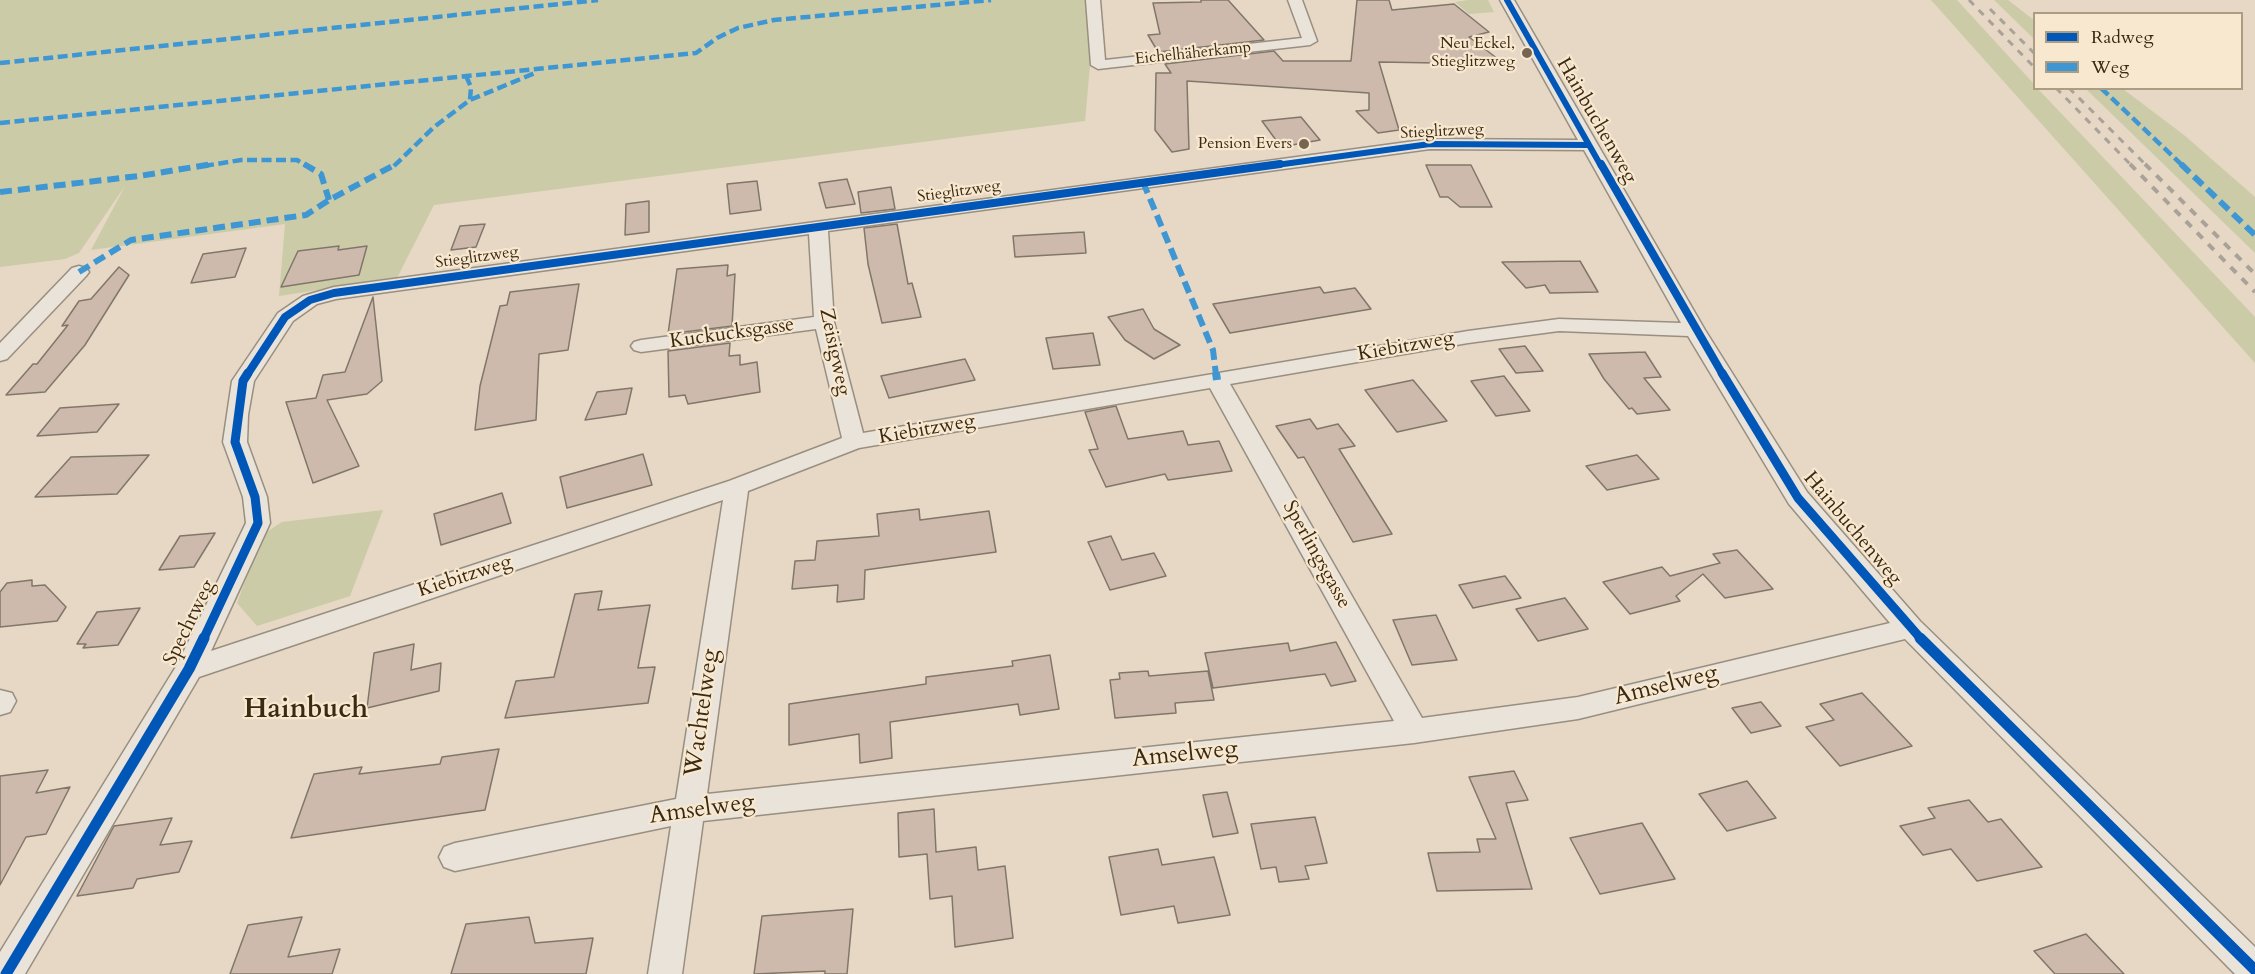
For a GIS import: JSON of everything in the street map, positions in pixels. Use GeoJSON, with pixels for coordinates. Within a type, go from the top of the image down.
{"type":"FeatureCollection","features":[{"type":"Feature","properties":{"kind":"street","name":"Eichelhäherkamp"},"geometry":{"type":"LineString","coordinates":[[1093,0],[1098,65],[1310,41],[1295,0]]}},
{"type":"Feature","properties":{"kind":"street","name":"Hainbuchenweg"},"geometry":{"type":"LineString","coordinates":[[1507,0],[1695,330],[1798,498],[1910,627],[2255,970]]}},
{"type":"Feature","properties":{"kind":"street","name":"Stieglitzweg"},"geometry":{"type":"LineString","coordinates":[[334,293],[1430,144],[1589,145]]}},
{"type":"Feature","properties":{"kind":"street","name":"Zeisigweg"},"geometry":{"type":"LineString","coordinates":[[818,226],[824,322],[854,442]]}},
{"type":"Feature","properties":{"kind":"street"},"geometry":{"type":"LineString","coordinates":[[0,355],[79,272]]}},
{"type":"Feature","properties":{"kind":"street","name":"Spechtweg"},"geometry":{"type":"LineString","coordinates":[[6,974],[189,669],[258,523],[255,497],[236,442],[237,415],[243,381],[285,317],[310,300],[334,293]]}},
{"type":"Feature","properties":{"kind":"street","name":"Kuckucksgasse"},"geometry":{"type":"LineString","coordinates":[[641,346],[824,322]]}},
{"type":"Feature","properties":{"kind":"street","name":"Kiebitzweg"},"geometry":{"type":"LineString","coordinates":[[189,669],[737,487],[854,442],[1468,336],[1559,325],[1695,330]]}},
{"type":"Feature","properties":{"kind":"street","name":"Sperlingsgasse"},"geometry":{"type":"LineString","coordinates":[[1217,380],[1414,730]]}},
{"type":"Feature","properties":{"kind":"street","name":"Wachtelweg"},"geometry":{"type":"LineString","coordinates":[[665,974],[737,487]]}},
{"type":"Feature","properties":{"kind":"street","name":"Amselweg"},"geometry":{"type":"LineString","coordinates":[[455,857],[689,809],[1414,730],[1578,708],[1910,627]]}},
{"type":"Feature","properties":{"kind":"green space"},"geometry":{"type":"Polygon","coordinates":[[[0,0],[1096,0],[1085,121],[434,205],[397,278],[279,296],[285,224],[91,250],[125,186],[79,253],[65,259],[0,267],[0,0]]]}},
{"type":"Feature","properties":{"kind":"green space"},"geometry":{"type":"Polygon","coordinates":[[[1488,0],[1494,12],[1469,14],[1455,2],[1488,0]]]}},
{"type":"Feature","properties":{"kind":"green space"},"geometry":{"type":"Polygon","coordinates":[[[1931,0],[1957,0],[2033,83],[2033,90],[2039,90],[2255,317],[2255,363],[1931,0]]]}},
{"type":"Feature","properties":{"kind":"green space"},"geometry":{"type":"Polygon","coordinates":[[[1994,0],[2008,0],[2033,19],[2033,38],[1994,0]]]}},
{"type":"Feature","properties":{"kind":"green space"},"geometry":{"type":"Polygon","coordinates":[[[2087,90],[2124,90],[2184,135],[2255,197],[2255,253],[2087,90]]]}},
{"type":"Feature","properties":{"kind":"green space"},"geometry":{"type":"Polygon","coordinates":[[[383,510],[350,596],[257,626],[237,603],[262,535],[282,522],[383,510]]]}},
{"type":"Feature","properties":{"kind":"building"},"geometry":{"type":"Polygon","coordinates":[[[1201,0],[1228,0],[1264,40],[1158,52],[1148,35],[1160,34],[1153,3],[1201,2],[1201,0]]]}},
{"type":"Feature","properties":{"kind":"building"},"geometry":{"type":"Polygon","coordinates":[[[1357,0],[1389,0],[1392,10],[1454,4],[1489,32],[1469,37],[1498,59],[1491,60],[1496,64],[1379,62],[1399,130],[1378,133],[1356,111],[1369,110],[1369,93],[1187,81],[1189,149],[1172,152],[1155,130],[1156,73],[1171,73],[1165,64],[1274,51],[1283,61],[1351,61],[1357,0]]]}},
{"type":"Feature","properties":{"kind":"building"},"geometry":{"type":"Polygon","coordinates":[[[1301,117],[1320,140],[1281,147],[1262,121],[1301,117]]]}},
{"type":"Feature","properties":{"kind":"building"},"geometry":{"type":"Polygon","coordinates":[[[1426,165],[1471,165],[1492,207],[1460,207],[1448,197],[1440,197],[1426,165]]]}},
{"type":"Feature","properties":{"kind":"building"},"geometry":{"type":"Polygon","coordinates":[[[847,179],[855,204],[826,208],[819,183],[847,179]]]}},
{"type":"Feature","properties":{"kind":"building"},"geometry":{"type":"Polygon","coordinates":[[[757,181],[761,210],[730,214],[727,184],[757,181]]]}},
{"type":"Feature","properties":{"kind":"building"},"geometry":{"type":"Polygon","coordinates":[[[891,187],[895,209],[861,213],[858,192],[891,187]]]}},
{"type":"Feature","properties":{"kind":"building"},"geometry":{"type":"Polygon","coordinates":[[[649,201],[649,232],[625,235],[626,204],[649,201]]]}},
{"type":"Feature","properties":{"kind":"building"},"geometry":{"type":"Polygon","coordinates":[[[485,224],[476,247],[451,250],[460,226],[485,224]]]}},
{"type":"Feature","properties":{"kind":"building"},"geometry":{"type":"Polygon","coordinates":[[[897,224],[908,284],[912,283],[921,317],[882,323],[868,264],[864,228],[897,224]]]}},
{"type":"Feature","properties":{"kind":"building"},"geometry":{"type":"Polygon","coordinates":[[[1084,232],[1086,253],[1015,257],[1013,236],[1084,232]]]}},
{"type":"Feature","properties":{"kind":"building"},"geometry":{"type":"Polygon","coordinates":[[[339,246],[338,250],[367,246],[359,275],[281,287],[298,251],[339,246]]]}},
{"type":"Feature","properties":{"kind":"building"},"geometry":{"type":"Polygon","coordinates":[[[246,248],[235,277],[191,283],[203,254],[246,248]]]}},
{"type":"Feature","properties":{"kind":"building"},"geometry":{"type":"Polygon","coordinates":[[[1580,261],[1598,292],[1550,293],[1545,285],[1526,288],[1502,262],[1580,261]]]}},
{"type":"Feature","properties":{"kind":"building"},"geometry":{"type":"Polygon","coordinates":[[[728,265],[727,276],[735,274],[732,326],[668,334],[677,269],[728,265]]]}},
{"type":"Feature","properties":{"kind":"building"},"geometry":{"type":"Polygon","coordinates":[[[119,267],[129,275],[85,345],[45,392],[6,395],[33,364],[37,364],[68,325],[62,326],[79,301],[91,299],[119,267]]]}},
{"type":"Feature","properties":{"kind":"building"},"geometry":{"type":"Polygon","coordinates":[[[579,284],[568,350],[539,354],[536,420],[475,430],[480,386],[500,306],[507,305],[510,292],[579,284]]]}},
{"type":"Feature","properties":{"kind":"building"},"geometry":{"type":"Polygon","coordinates":[[[1320,287],[1324,293],[1355,288],[1371,309],[1230,333],[1213,304],[1320,287]]]}},
{"type":"Feature","properties":{"kind":"building"},"geometry":{"type":"Polygon","coordinates":[[[373,297],[382,381],[367,394],[327,400],[359,466],[313,483],[286,402],[316,398],[323,375],[345,372],[373,297]]]}},
{"type":"Feature","properties":{"kind":"building"},"geometry":{"type":"Polygon","coordinates":[[[1143,309],[1154,329],[1180,345],[1154,359],[1125,340],[1108,317],[1143,309]]]}},
{"type":"Feature","properties":{"kind":"building"},"geometry":{"type":"Polygon","coordinates":[[[1093,333],[1100,365],[1053,369],[1046,338],[1093,333]]]}},
{"type":"Feature","properties":{"kind":"building"},"geometry":{"type":"Polygon","coordinates":[[[730,343],[729,356],[740,355],[740,365],[757,362],[760,392],[688,404],[685,395],[669,397],[668,351],[730,343]]]}},
{"type":"Feature","properties":{"kind":"building"},"geometry":{"type":"Polygon","coordinates":[[[1525,346],[1543,371],[1516,373],[1499,349],[1525,346]]]}},
{"type":"Feature","properties":{"kind":"building"},"geometry":{"type":"Polygon","coordinates":[[[1645,352],[1661,377],[1644,378],[1670,410],[1637,414],[1632,408],[1629,409],[1604,379],[1589,354],[1645,352]]]}},
{"type":"Feature","properties":{"kind":"building"},"geometry":{"type":"Polygon","coordinates":[[[965,359],[975,380],[889,398],[881,376],[965,359]]]}},
{"type":"Feature","properties":{"kind":"building"},"geometry":{"type":"Polygon","coordinates":[[[1504,376],[1530,411],[1496,416],[1471,381],[1504,376]]]}},
{"type":"Feature","properties":{"kind":"building"},"geometry":{"type":"Polygon","coordinates":[[[1413,380],[1447,421],[1397,432],[1365,390],[1413,380]]]}},
{"type":"Feature","properties":{"kind":"building"},"geometry":{"type":"Polygon","coordinates":[[[632,388],[626,414],[585,420],[597,392],[632,388]]]}},
{"type":"Feature","properties":{"kind":"building"},"geometry":{"type":"Polygon","coordinates":[[[119,404],[97,432],[37,436],[60,408],[119,404]]]}},
{"type":"Feature","properties":{"kind":"building"},"geometry":{"type":"Polygon","coordinates":[[[1116,406],[1128,439],[1183,431],[1188,445],[1219,441],[1232,471],[1168,480],[1165,474],[1106,487],[1089,450],[1098,449],[1085,412],[1116,406]]]}},
{"type":"Feature","properties":{"kind":"building"},"geometry":{"type":"Polygon","coordinates":[[[1310,419],[1317,429],[1338,424],[1355,446],[1339,449],[1392,534],[1353,542],[1304,457],[1298,458],[1276,426],[1310,419]]]}},
{"type":"Feature","properties":{"kind":"building"},"geometry":{"type":"Polygon","coordinates":[[[643,454],[652,485],[567,508],[560,477],[643,454]]]}},
{"type":"Feature","properties":{"kind":"building"},"geometry":{"type":"Polygon","coordinates":[[[149,455],[117,494],[35,497],[71,457],[149,455]]]}},
{"type":"Feature","properties":{"kind":"building"},"geometry":{"type":"Polygon","coordinates":[[[1637,455],[1659,479],[1607,490],[1586,466],[1637,455]]]}},
{"type":"Feature","properties":{"kind":"building"},"geometry":{"type":"Polygon","coordinates":[[[502,493],[511,523],[441,545],[434,514],[502,493]]]}},
{"type":"Feature","properties":{"kind":"building"},"geometry":{"type":"Polygon","coordinates":[[[919,509],[920,520],[989,511],[996,552],[865,570],[864,599],[837,602],[838,585],[792,589],[795,561],[815,560],[817,541],[879,536],[877,514],[919,509]]]}},
{"type":"Feature","properties":{"kind":"building"},"geometry":{"type":"Polygon","coordinates":[[[215,533],[194,567],[159,570],[180,536],[215,533]]]}},
{"type":"Feature","properties":{"kind":"building"},"geometry":{"type":"Polygon","coordinates":[[[1111,536],[1122,560],[1154,553],[1166,576],[1110,590],[1088,542],[1111,536]]]}},
{"type":"Feature","properties":{"kind":"building"},"geometry":{"type":"Polygon","coordinates":[[[1737,550],[1773,589],[1725,598],[1703,574],[1676,596],[1680,601],[1630,614],[1603,582],[1662,567],[1670,576],[1720,563],[1713,554],[1737,550]]]}},
{"type":"Feature","properties":{"kind":"building"},"geometry":{"type":"Polygon","coordinates":[[[1505,576],[1521,598],[1473,608],[1459,585],[1505,576]]]}},
{"type":"Feature","properties":{"kind":"building"},"geometry":{"type":"Polygon","coordinates":[[[32,580],[32,586],[45,585],[66,607],[57,621],[0,627],[0,592],[7,583],[32,580]]]}},
{"type":"Feature","properties":{"kind":"building"},"geometry":{"type":"Polygon","coordinates":[[[602,591],[598,610],[650,605],[638,668],[655,667],[648,703],[505,718],[516,681],[554,677],[575,594],[602,591]]]}},
{"type":"Feature","properties":{"kind":"building"},"geometry":{"type":"Polygon","coordinates":[[[1565,598],[1588,629],[1538,641],[1516,609],[1565,598]]]}},
{"type":"Feature","properties":{"kind":"building"},"geometry":{"type":"Polygon","coordinates":[[[140,608],[118,645],[83,648],[86,644],[77,644],[97,612],[140,608]]]}},
{"type":"Feature","properties":{"kind":"building"},"geometry":{"type":"Polygon","coordinates":[[[1436,615],[1457,660],[1412,665],[1393,620],[1436,615]]]}},
{"type":"Feature","properties":{"kind":"building"},"geometry":{"type":"Polygon","coordinates":[[[1336,642],[1356,681],[1331,686],[1325,674],[1213,688],[1205,653],[1288,643],[1290,651],[1336,642]]]}},
{"type":"Feature","properties":{"kind":"building"},"geometry":{"type":"Polygon","coordinates":[[[414,644],[411,670],[441,663],[439,691],[367,708],[374,653],[414,644]]]}},
{"type":"Feature","properties":{"kind":"building"},"geometry":{"type":"Polygon","coordinates":[[[1050,655],[1059,709],[1020,715],[1018,704],[890,722],[892,758],[860,763],[859,734],[789,745],[789,704],[926,684],[926,677],[1013,666],[1012,661],[1050,655]]]}},
{"type":"Feature","properties":{"kind":"building"},"geometry":{"type":"Polygon","coordinates":[[[1148,671],[1149,676],[1208,671],[1214,700],[1175,703],[1176,713],[1115,718],[1110,680],[1120,679],[1119,673],[1148,671]]]}},
{"type":"Feature","properties":{"kind":"building"},"geometry":{"type":"Polygon","coordinates":[[[1862,693],[1912,746],[1840,766],[1806,727],[1834,720],[1820,704],[1862,693]]]}},
{"type":"Feature","properties":{"kind":"building"},"geometry":{"type":"Polygon","coordinates":[[[1761,702],[1781,726],[1751,733],[1732,708],[1761,702]]]}},
{"type":"Feature","properties":{"kind":"building"},"geometry":{"type":"Polygon","coordinates":[[[499,749],[485,810],[291,838],[314,774],[362,767],[359,774],[440,764],[442,757],[499,749]]]}},
{"type":"Feature","properties":{"kind":"building"},"geometry":{"type":"Polygon","coordinates":[[[48,770],[36,793],[70,787],[46,834],[26,837],[0,885],[0,776],[48,770]]]}},
{"type":"Feature","properties":{"kind":"building"},"geometry":{"type":"Polygon","coordinates":[[[1514,771],[1528,800],[1506,803],[1532,889],[1437,891],[1428,853],[1480,852],[1477,839],[1496,839],[1469,777],[1514,771]]]}},
{"type":"Feature","properties":{"kind":"building"},"geometry":{"type":"Polygon","coordinates":[[[1747,781],[1776,818],[1727,831],[1699,794],[1747,781]]]}},
{"type":"Feature","properties":{"kind":"building"},"geometry":{"type":"Polygon","coordinates":[[[1227,792],[1238,833],[1213,837],[1203,795],[1227,792]]]}},
{"type":"Feature","properties":{"kind":"building"},"geometry":{"type":"Polygon","coordinates":[[[1969,800],[1988,822],[2001,819],[2042,867],[1977,881],[1951,849],[1923,855],[1900,826],[1935,818],[1928,808],[1969,800]]]}},
{"type":"Feature","properties":{"kind":"building"},"geometry":{"type":"Polygon","coordinates":[[[934,809],[936,852],[976,847],[978,870],[1005,866],[1013,938],[955,947],[952,896],[930,899],[927,854],[899,857],[898,813],[934,809]]]}},
{"type":"Feature","properties":{"kind":"building"},"geometry":{"type":"Polygon","coordinates":[[[1315,817],[1327,863],[1305,866],[1309,879],[1279,882],[1276,867],[1261,869],[1251,824],[1315,817]]]}},
{"type":"Feature","properties":{"kind":"building"},"geometry":{"type":"Polygon","coordinates":[[[172,818],[160,845],[192,841],[179,872],[137,879],[133,888],[77,896],[114,826],[172,818]]]}},
{"type":"Feature","properties":{"kind":"building"},"geometry":{"type":"Polygon","coordinates":[[[1642,823],[1675,879],[1600,894],[1570,838],[1642,823]]]}},
{"type":"Feature","properties":{"kind":"building"},"geometry":{"type":"Polygon","coordinates":[[[1158,849],[1162,865],[1214,857],[1230,915],[1178,923],[1174,906],[1121,915],[1109,857],[1158,849]]]}},
{"type":"Feature","properties":{"kind":"building"},"geometry":{"type":"Polygon","coordinates":[[[853,909],[847,974],[825,974],[825,971],[754,974],[762,916],[853,909]]]}},
{"type":"Feature","properties":{"kind":"building"},"geometry":{"type":"Polygon","coordinates":[[[302,917],[288,957],[340,949],[332,974],[230,974],[248,925],[302,917]]]}},
{"type":"Feature","properties":{"kind":"building"},"geometry":{"type":"Polygon","coordinates":[[[529,917],[535,943],[593,938],[586,974],[451,974],[466,924],[529,917]]]}},
{"type":"Feature","properties":{"kind":"building"},"geometry":{"type":"Polygon","coordinates":[[[2086,934],[2124,974],[2055,974],[2034,951],[2086,934]]]}},
{"type":"Feature","properties":{"kind":"railway"},"geometry":{"type":"LineString","coordinates":[[1969,0],[2033,66]]}},
{"type":"Feature","properties":{"kind":"railway"},"geometry":{"type":"LineString","coordinates":[[1990,9],[2033,52]]}},
{"type":"Feature","properties":{"kind":"railway"},"geometry":{"type":"LineString","coordinates":[[2058,90],[2132,166]]}},
{"type":"Feature","properties":{"kind":"railway"},"geometry":{"type":"LineString","coordinates":[[2071,90],[2255,274]]}},
{"type":"Feature","properties":{"kind":"railway"},"geometry":{"type":"LineString","coordinates":[[2130,164],[2255,292]]}},
{"type":"Feature","properties":{"kind":"marked path"},"geometry":{"type":"LineString","coordinates":[[0,63],[598,0]]}},
{"type":"Feature","properties":{"kind":"marked path"},"geometry":{"type":"LineString","coordinates":[[0,123],[696,53],[717,38],[738,28],[774,20],[991,0]]}},
{"type":"Feature","properties":{"kind":"marked path"},"geometry":{"type":"LineString","coordinates":[[79,272],[131,240],[306,215],[329,200],[399,163],[434,127],[470,100],[535,73]]}},
{"type":"Feature","properties":{"kind":"marked path"},"geometry":{"type":"LineString","coordinates":[[466,76],[471,87],[470,100]]}},
{"type":"Feature","properties":{"kind":"marked path"},"geometry":{"type":"LineString","coordinates":[[2103,90],[2255,235]]}},
{"type":"Feature","properties":{"kind":"marked path"},"geometry":{"type":"LineString","coordinates":[[0,192],[139,176],[241,160],[297,160],[321,174],[329,200]]}},
{"type":"Feature","properties":{"kind":"marked path"},"geometry":{"type":"LineString","coordinates":[[1143,182],[1213,350],[1217,380]]}},
{"type":"Feature","properties":{"kind":"cycle path"},"geometry":{"type":"LineString","coordinates":[[1507,0],[1695,330],[1798,498],[1910,628],[2255,970]]}},
{"type":"Feature","properties":{"kind":"cycle path"},"geometry":{"type":"LineString","coordinates":[[6,974],[189,669],[258,523],[255,497],[235,442],[243,381],[285,317],[310,300],[334,293],[1430,144],[1589,145]]}},
{"type":"Feature","properties":{"kind":"place","name":"Neu Eckel, Stieglitzweg"},"geometry":{"type":"Point","coordinates":[1527,53]}},
{"type":"Feature","properties":{"kind":"place","name":"Pension Evers"},"geometry":{"type":"Point","coordinates":[1304,144]}},
{"type":"Feature","properties":{"kind":"district","name":"Hainbuch"},"geometry":{"type":"Point","coordinates":[306,711]}}]}
